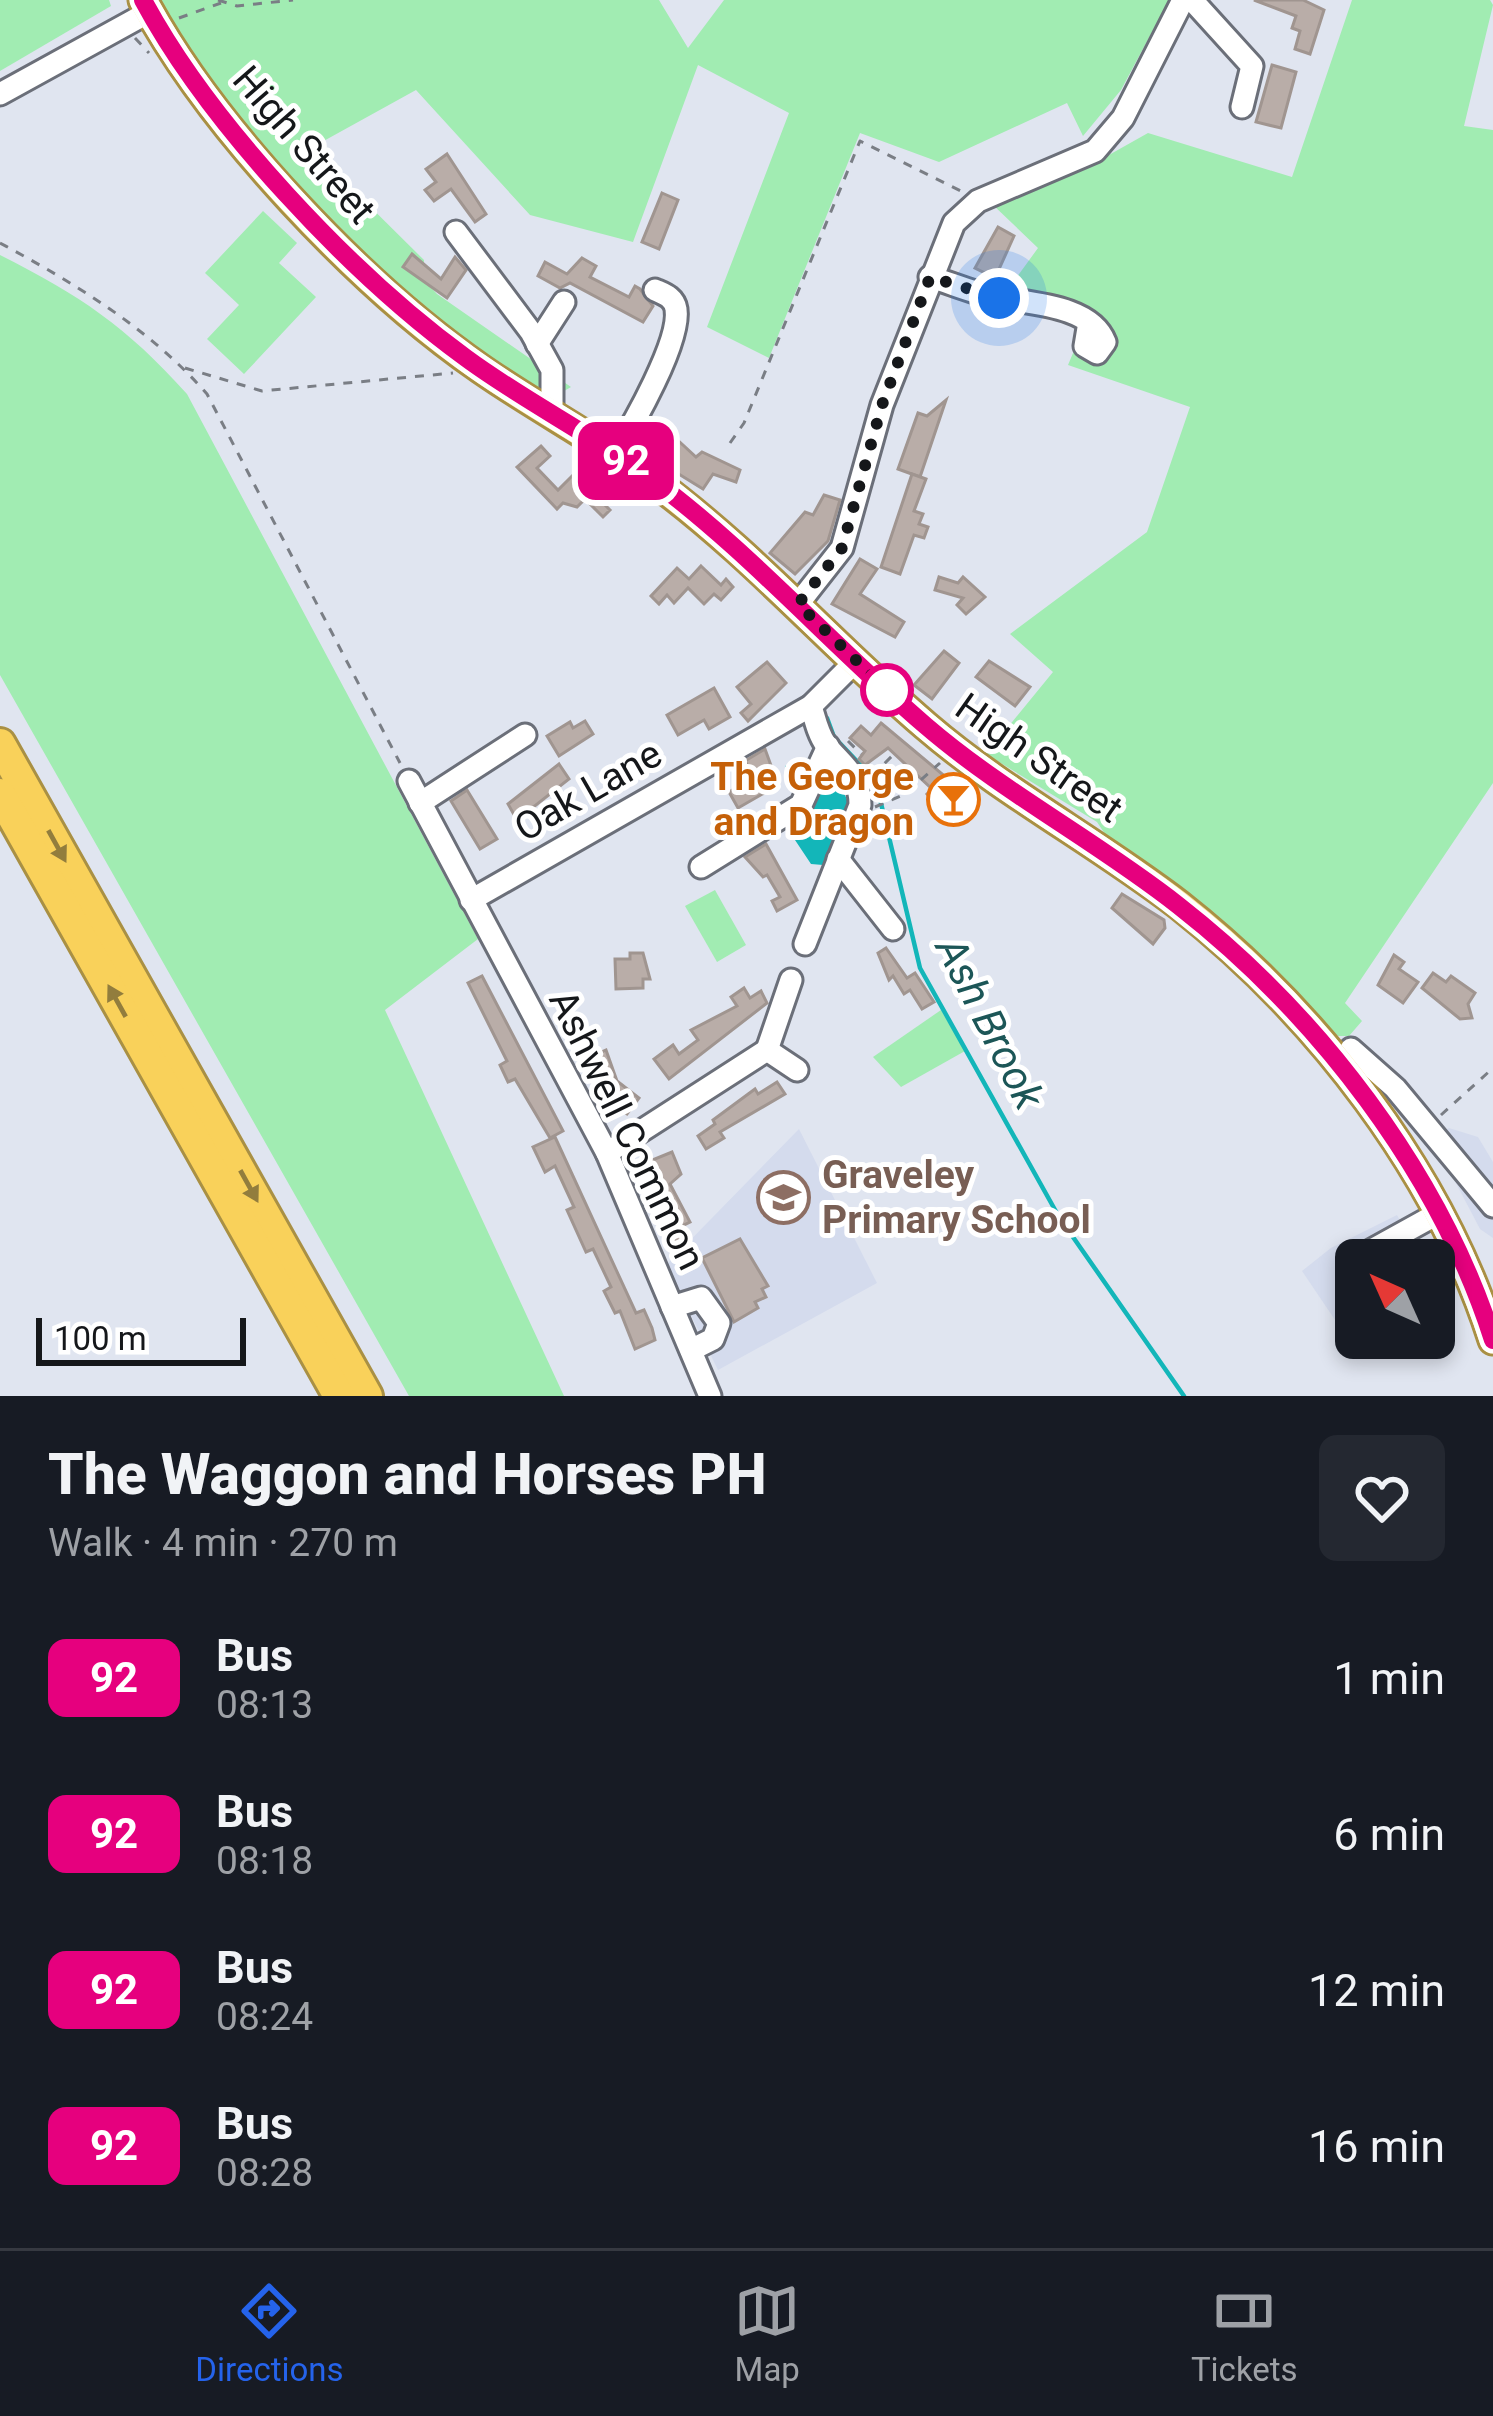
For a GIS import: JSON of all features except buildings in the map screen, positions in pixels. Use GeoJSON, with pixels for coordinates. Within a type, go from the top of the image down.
{"type":"FeatureCollection","features":[{"type":"Feature","properties":{"kind":"highway"},"geometry":{"type":"LineString","coordinates":[[0,744],[367,1396]]}},
{"type":"Feature","properties":{"kind":"highway"},"geometry":{"type":"LineString","coordinates":[[0,794],[339,1396]]}},
{"type":"Feature","properties":{"kind":"main road","name":"High Street"},"geometry":{"type":"LineString","coordinates":[[153,12],[247,146],[308,218],[405,310],[484,371],[615,453],[702,517],[956,750],[1183,908],[1303,1023],[1400,1147],[1437,1214],[1493,1340]]}},
{"type":"Feature","properties":{"kind":"street"},"geometry":{"type":"LineString","coordinates":[[798,604],[842,548],[882,405],[954,223],[978,201],[1095,151],[1124,118],[1183,0]]}},
{"type":"Feature","properties":{"kind":"street"},"geometry":{"type":"LineString","coordinates":[[1192,0],[1252,66],[1242,107]]}},
{"type":"Feature","properties":{"kind":"street"},"geometry":{"type":"LineString","coordinates":[[0,94],[153,12]]}},
{"type":"Feature","properties":{"kind":"street"},"geometry":{"type":"LineString","coordinates":[[457,232],[552,370],[552,413]]}},
{"type":"Feature","properties":{"kind":"street"},"geometry":{"type":"LineString","coordinates":[[930,277],[999,298],[1028,299],[1089,322]]}},
{"type":"Feature","properties":{"kind":"street"},"geometry":{"type":"LineString","coordinates":[[615,453],[673,332],[676,308],[671,298],[655,290]]}},
{"type":"Feature","properties":{"kind":"street"},"geometry":{"type":"LineString","coordinates":[[538,344],[564,302]]}},
{"type":"Feature","properties":{"kind":"street","name":"Oak Lane"},"geometry":{"type":"LineString","coordinates":[[471,900],[811,706],[856,661]]}},
{"type":"Feature","properties":{"kind":"street"},"geometry":{"type":"LineString","coordinates":[[805,944],[860,805],[860,791],[847,763],[830,748],[811,706]]}},
{"type":"Feature","properties":{"kind":"street"},"geometry":{"type":"LineString","coordinates":[[420,803],[526,735]]}},
{"type":"Feature","properties":{"kind":"street"},"geometry":{"type":"LineString","coordinates":[[701,867],[791,813],[830,748]]}},
{"type":"Feature","properties":{"kind":"street","name":"Ashwell Common"},"geometry":{"type":"LineString","coordinates":[[409,781],[607,1153],[710,1396]]}},
{"type":"Feature","properties":{"kind":"street"},"geometry":{"type":"LineString","coordinates":[[838,859],[892,929]]}},
{"type":"Feature","properties":{"kind":"street"},"geometry":{"type":"LineString","coordinates":[[607,1153],[766,1050],[791,980]]}},
{"type":"Feature","properties":{"kind":"street"},"geometry":{"type":"LineString","coordinates":[[1351,1049],[1429,1126],[1493,1206]]}},
{"type":"Feature","properties":{"kind":"street"},"geometry":{"type":"LineString","coordinates":[[766,1050],[797,1070]]}},
{"type":"Feature","properties":{"kind":"street"},"geometry":{"type":"LineString","coordinates":[[1400,1147],[1429,1126]]}},
{"type":"Feature","properties":{"kind":"street"},"geometry":{"type":"LineString","coordinates":[[1393,1239],[1437,1214]]}},
{"type":"Feature","properties":{"kind":"street"},"geometry":{"type":"LineString","coordinates":[[672,1306],[700,1298],[719,1323],[716,1336],[691,1350]]}},
{"type":"Feature","properties":{"kind":"path"},"geometry":{"type":"LineString","coordinates":[[153,12],[220,1],[257,6],[293,0]]}},
{"type":"Feature","properties":{"kind":"path"},"geometry":{"type":"LineString","coordinates":[[730,442],[744,423],[794,308],[860,141],[978,201]]}},
{"type":"Feature","properties":{"kind":"path"},"geometry":{"type":"LineString","coordinates":[[0,243],[109,307],[183,368],[224,419],[409,781]]}},
{"type":"Feature","properties":{"kind":"path"},"geometry":{"type":"LineString","coordinates":[[183,368],[262,391],[484,371]]}},
{"type":"Feature","properties":{"kind":"path"},"geometry":{"type":"LineString","coordinates":[[830,748],[861,754]]}},
{"type":"Feature","properties":{"kind":"path"},"geometry":{"type":"LineString","coordinates":[[872,808],[886,806],[956,750]]}},
{"type":"Feature","properties":{"kind":"path"},"geometry":{"type":"LineString","coordinates":[[873,775],[892,756]]}},
{"type":"Feature","properties":{"kind":"path"},"geometry":{"type":"LineString","coordinates":[[870,760],[880,769]]}},
{"type":"Feature","properties":{"kind":"path"},"geometry":{"type":"LineString","coordinates":[[1429,1126],[1493,1068]]}},
{"type":"Feature","properties":{"kind":"shaded area"},"geometry":{"type":"Polygon","coordinates":[[[1449,1128],[1478,1137],[1493,1162],[1493,1238],[1480,1229],[1447,1166],[1437,1136],[1449,1128]]]}},
{"type":"Feature","properties":{"kind":"shaded area","name":"Graveley Primary School"},"geometry":{"type":"Polygon","coordinates":[[[799,1129],[877,1283],[718,1370],[666,1265],[799,1129]]]}},
{"type":"Feature","properties":{"kind":"shaded area"},"geometry":{"type":"Polygon","coordinates":[[[1397,1215],[1410,1239],[1349,1239],[1397,1215]]]}},
{"type":"Feature","properties":{"kind":"shaded area"},"geometry":{"type":"Polygon","coordinates":[[[1335,1246],[1335,1320],[1302,1271],[1335,1246]]]}},
{"type":"Feature","properties":{"kind":"green space"},"geometry":{"type":"Polygon","coordinates":[[[0,0],[109,0],[111,6],[0,71],[0,0]]]}},
{"type":"Feature","properties":{"kind":"green space"},"geometry":{"type":"Polygon","coordinates":[[[153,0],[659,0],[688,48],[724,0],[1169,0],[1121,90],[1083,136],[1067,103],[939,162],[860,133],[769,358],[707,327],[789,113],[698,65],[633,242],[530,215],[416,90],[311,148],[424,260],[424,280],[437,294],[571,387],[547,401],[412,311],[247,135],[153,0]]]}},
{"type":"Feature","properties":{"kind":"green space"},"geometry":{"type":"Polygon","coordinates":[[[1352,0],[1490,0],[1493,5],[1464,126],[1493,130],[1493,783],[1345,1003],[1362,1021],[1349,1036],[1338,1036],[1172,883],[1105,834],[1097,822],[986,754],[1053,672],[1010,634],[1147,532],[1190,407],[1068,365],[1084,327],[1006,292],[1038,248],[992,204],[1100,160],[1148,133],[1292,177],[1352,0]]]}},
{"type":"Feature","properties":{"kind":"green space"},"geometry":{"type":"Polygon","coordinates":[[[263,211],[297,243],[279,263],[316,297],[244,374],[207,339],[239,305],[205,273],[263,211]]]}},
{"type":"Feature","properties":{"kind":"green space"},"geometry":{"type":"Polygon","coordinates":[[[0,255],[101,314],[187,394],[478,939],[385,1010],[564,1396],[409,1396],[0,675],[0,255]]]}},
{"type":"Feature","properties":{"kind":"green space"},"geometry":{"type":"Polygon","coordinates":[[[715,890],[746,945],[717,962],[685,906],[715,890]]]}},
{"type":"Feature","properties":{"kind":"green space"},"geometry":{"type":"Polygon","coordinates":[[[941,1010],[965,1051],[901,1087],[873,1057],[941,1010]]]}},
{"type":"Feature","properties":{"kind":"water"},"geometry":{"type":"Polygon","coordinates":[[[815,756],[822,768],[832,767],[849,804],[823,865],[811,864],[791,834],[809,805],[785,766],[815,756]]]}},
{"type":"Feature","properties":{"kind":"waterway","name":"Ash Brook"},"geometry":{"type":"LineString","coordinates":[[827,718],[834,737],[868,773],[880,799],[920,968],[1059,1217],[1184,1396]]}},
{"type":"Feature","properties":{"kind":"bus line","name":"92"},"geometry":{"type":"LineString","coordinates":[[143,0],[202,87],[283,189],[405,310],[484,371],[620,456],[702,517],[925,725],[1183,908],[1303,1023],[1400,1147],[1431,1202],[1493,1340]]}},
{"type":"Feature","properties":{"kind":"place","name":"The George and Dragon"},"geometry":{"type":"Point","coordinates":[953,799]}},
{"type":"Feature","properties":{"kind":"place","name":"Graveley Primary School"},"geometry":{"type":"Point","coordinates":[783,1197]}},
{"type":"Feature","properties":{"kind":"route"},"geometry":{"type":"LineString","coordinates":[[887,690],[798,604],[842,548],[882,405],[930,277],[999,298]]}}]}
